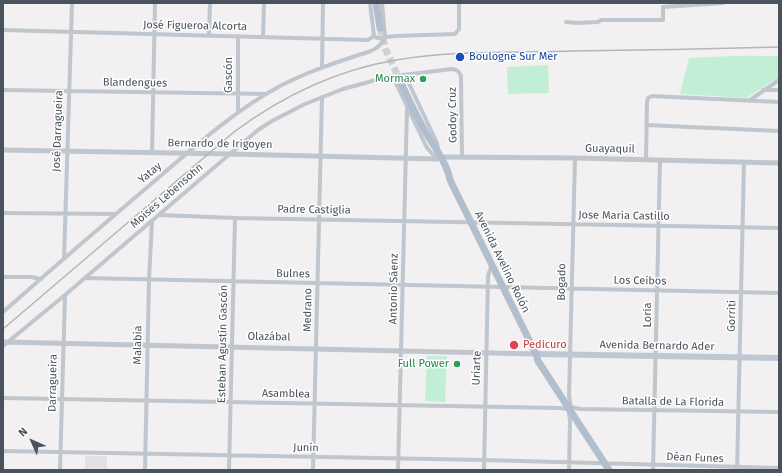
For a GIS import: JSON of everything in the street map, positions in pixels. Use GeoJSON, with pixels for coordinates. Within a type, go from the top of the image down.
{"type":"FeatureCollection","features":[{"type":"Feature","properties":{"kind":"main road"},"geometry":{"type":"LineString","coordinates":[[376,3],[380,28]]}},
{"type":"Feature","properties":{"kind":"main road","name":"Avenida Avelino Rolón"},"geometry":{"type":"LineString","coordinates":[[401,83],[426,134],[430,146],[438,158],[445,175],[450,180],[491,267],[536,354],[609,467]]}},
{"type":"Feature","properties":{"kind":"main road","name":"Avenida Bernardo Ader"},"geometry":{"type":"LineString","coordinates":[[536,354],[779,358]]}},
{"type":"Feature","properties":{"kind":"street","name":"José Darragueira"},"geometry":{"type":"LineString","coordinates":[[64,259],[72,3]]}},
{"type":"Feature","properties":{"kind":"street"},"geometry":{"type":"LineString","coordinates":[[152,153],[155,3]]}},
{"type":"Feature","properties":{"kind":"street"},"geometry":{"type":"LineString","coordinates":[[209,35],[210,3]]}},
{"type":"Feature","properties":{"kind":"street"},"geometry":{"type":"LineString","coordinates":[[263,37],[264,3]]}},
{"type":"Feature","properties":{"kind":"street"},"geometry":{"type":"LineString","coordinates":[[322,67],[323,3]]}},
{"type":"Feature","properties":{"kind":"street"},"geometry":{"type":"LineString","coordinates":[[370,3],[374,36]]}},
{"type":"Feature","properties":{"kind":"street"},"geometry":{"type":"LineString","coordinates":[[382,3],[386,37]]}},
{"type":"Feature","properties":{"kind":"street","name":"José Figueroa Alcorta"},"geometry":{"type":"LineString","coordinates":[[3,30],[368,40],[374,36],[377,38],[455,34],[459,29],[459,3]]}},
{"type":"Feature","properties":{"kind":"street"},"geometry":{"type":"LineString","coordinates":[[566,22],[598,22],[601,20],[663,20],[663,7],[723,3]]}},
{"type":"Feature","properties":{"kind":"street","name":"Gascón"},"geometry":{"type":"LineString","coordinates":[[238,36],[238,113]]}},
{"type":"Feature","properties":{"kind":"street","name":"Yatay"},"geometry":{"type":"LineString","coordinates":[[3,312],[187,153],[238,113],[266,94],[301,76],[374,49],[380,45],[386,37]]}},
{"type":"Feature","properties":{"kind":"street","name":"Moisés Lebensohn"},"geometry":{"type":"LineString","coordinates":[[4,343],[65,296],[258,130],[272,121],[322,97],[343,89],[387,77],[452,69],[455,69],[460,73]]}},
{"type":"Feature","properties":{"kind":"street","name":"Godoy Cruz"},"geometry":{"type":"LineString","coordinates":[[460,73],[462,157]]}},
{"type":"Feature","properties":{"kind":"street","name":"Avenida Avelino Rolón"},"geometry":{"type":"LineString","coordinates":[[405,75],[437,143],[438,158]]}},
{"type":"Feature","properties":{"kind":"street","name":"Avenida Avelino Rolón"},"geometry":{"type":"LineString","coordinates":[[393,77],[427,148],[438,158]]}},
{"type":"Feature","properties":{"kind":"street"},"geometry":{"type":"LineString","coordinates":[[750,100],[779,80]]}},
{"type":"Feature","properties":{"kind":"street","name":"Blandengues"},"geometry":{"type":"LineString","coordinates":[[3,90],[266,94]]}},
{"type":"Feature","properties":{"kind":"street"},"geometry":{"type":"LineString","coordinates":[[763,90],[779,90]]}},
{"type":"Feature","properties":{"kind":"street"},"geometry":{"type":"LineString","coordinates":[[646,160],[646,102],[648,98],[652,96],[779,102]]}},
{"type":"Feature","properties":{"kind":"street","name":"Medrano"},"geometry":{"type":"LineString","coordinates":[[314,470],[322,97]]}},
{"type":"Feature","properties":{"kind":"street","name":"Antonio Sáenz"},"geometry":{"type":"LineString","coordinates":[[398,470],[407,109]]}},
{"type":"Feature","properties":{"kind":"street"},"geometry":{"type":"LineString","coordinates":[[646,125],[779,131]]}},
{"type":"Feature","properties":{"kind":"street","name":"Bernardo de Irigoyen"},"geometry":{"type":"LineString","coordinates":[[3,150],[406,159],[438,158]]}},
{"type":"Feature","properties":{"kind":"street","name":"Guayaquil"},"geometry":{"type":"LineString","coordinates":[[438,158],[575,158],[779,162]]}},
{"type":"Feature","properties":{"kind":"street","name":"Bogado"},"geometry":{"type":"LineString","coordinates":[[569,470],[571,288],[575,158]]}},
{"type":"Feature","properties":{"kind":"street","name":"Loria"},"geometry":{"type":"LineString","coordinates":[[653,468],[660,160]]}},
{"type":"Feature","properties":{"kind":"street","name":"Gorriti"},"geometry":{"type":"LineString","coordinates":[[737,469],[744,162]]}},
{"type":"Feature","properties":{"kind":"street"},"geometry":{"type":"LineString","coordinates":[[3,213],[115,214]]}},
{"type":"Feature","properties":{"kind":"street","name":"Padre Castiglia"},"geometry":{"type":"LineString","coordinates":[[159,215],[235,218],[469,222]]}},
{"type":"Feature","properties":{"kind":"street","name":"Esteban Agustín Gascón"},"geometry":{"type":"LineString","coordinates":[[229,470],[235,218]]}},
{"type":"Feature","properties":{"kind":"street","name":"Malabia"},"geometry":{"type":"LineString","coordinates":[[145,470],[147,346],[152,221]]}},
{"type":"Feature","properties":{"kind":"street","name":"Jose Maria Castillo"},"geometry":{"type":"LineString","coordinates":[[469,222],[779,228]]}},
{"type":"Feature","properties":{"kind":"street","name":"Uriarte"},"geometry":{"type":"LineString","coordinates":[[484,470],[484,407],[487,352],[488,276],[491,267]]}},
{"type":"Feature","properties":{"kind":"street"},"geometry":{"type":"LineString","coordinates":[[3,277],[31,277],[41,279]]}},
{"type":"Feature","properties":{"kind":"street","name":"Bulnes"},"geometry":{"type":"LineString","coordinates":[[85,278],[502,287]]}},
{"type":"Feature","properties":{"kind":"street","name":"Los Ceibos"},"geometry":{"type":"LineString","coordinates":[[502,287],[779,293]]}},
{"type":"Feature","properties":{"kind":"street","name":"Darragueira"},"geometry":{"type":"LineString","coordinates":[[60,470],[65,296]]}},
{"type":"Feature","properties":{"kind":"street","name":"Olazábal"},"geometry":{"type":"LineString","coordinates":[[4,343],[316,348],[536,354]]}},
{"type":"Feature","properties":{"kind":"street","name":"Asamblea"},"geometry":{"type":"LineString","coordinates":[[3,398],[570,408]]}},
{"type":"Feature","properties":{"kind":"street","name":"Batalla de La Florida"},"geometry":{"type":"LineString","coordinates":[[570,408],[779,412]]}},
{"type":"Feature","properties":{"kind":"street","name":"Junín"},"geometry":{"type":"LineString","coordinates":[[3,450],[229,456],[569,462],[609,467]]}},
{"type":"Feature","properties":{"kind":"street","name":"Déan Funes"},"geometry":{"type":"LineString","coordinates":[[609,467],[737,469],[779,468]]}},
{"type":"Feature","properties":{"kind":"shaded area"},"geometry":{"type":"Polygon","coordinates":[[[85,456],[107,456],[107,470],[85,470],[85,456]]]}},
{"type":"Feature","properties":{"kind":"green space"},"geometry":{"type":"Polygon","coordinates":[[[779,56],[779,77],[746,98],[680,94],[689,58],[779,56]]]}},
{"type":"Feature","properties":{"kind":"green space"},"geometry":{"type":"Polygon","coordinates":[[[548,65],[549,93],[508,94],[507,67],[548,65]]]}},
{"type":"Feature","properties":{"kind":"green space"},"geometry":{"type":"Polygon","coordinates":[[[427,356],[447,356],[445,402],[425,401],[427,356]]]}},
{"type":"Feature","properties":{"kind":"tunnel"},"geometry":{"type":"LineString","coordinates":[[380,28],[386,50],[401,83]]}},
{"type":"Feature","properties":{"kind":"railway"},"geometry":{"type":"LineString","coordinates":[[3,329],[234,132],[252,119],[290,96],[331,78],[396,60],[439,55],[483,52],[779,47]]}},
{"type":"Feature","properties":{"kind":"place","name":"Boulogne Sur Mer"},"geometry":{"type":"Point","coordinates":[460,57]}},
{"type":"Feature","properties":{"kind":"place","name":"Mormax"},"geometry":{"type":"Point","coordinates":[423,79]}},
{"type":"Feature","properties":{"kind":"place","name":"Pedicuro"},"geometry":{"type":"Point","coordinates":[514,345]}},
{"type":"Feature","properties":{"kind":"place","name":"Full Power"},"geometry":{"type":"Point","coordinates":[457,364]}}]}
